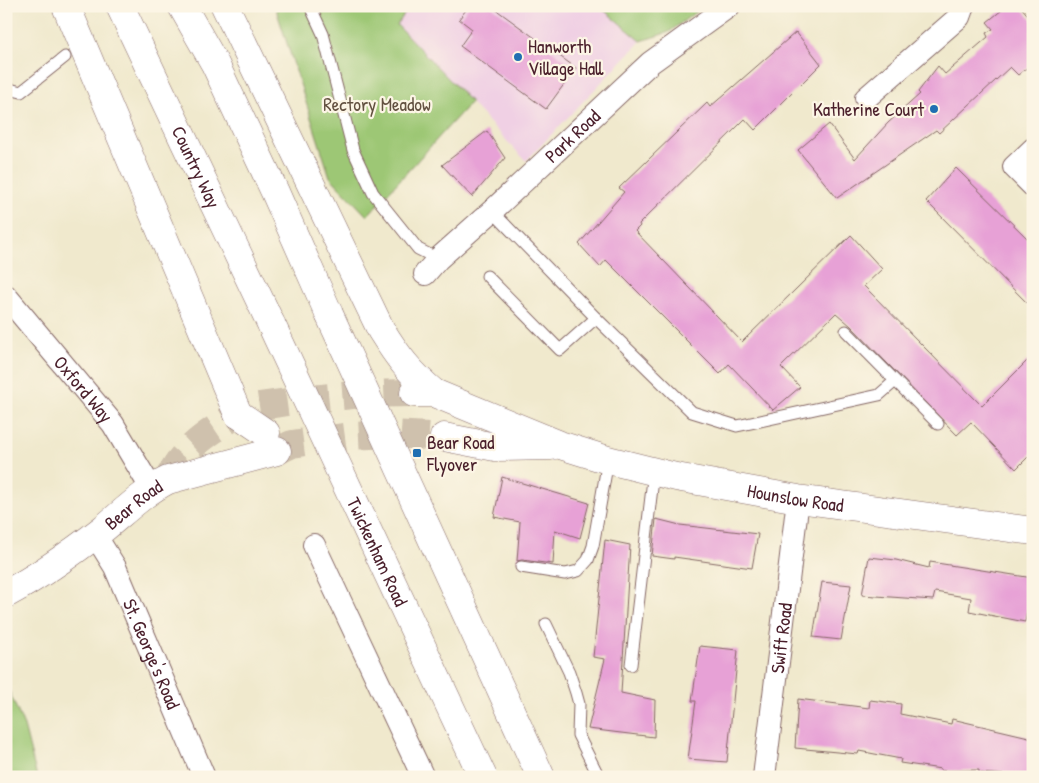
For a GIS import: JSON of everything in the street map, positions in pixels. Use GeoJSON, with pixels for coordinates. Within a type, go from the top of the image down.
{"type":"FeatureCollection","features":[{"type":"Feature","properties":{"kind":"main road","name":"Bear Road"},"geometry":{"type":"LineString","coordinates":[[6,594],[40,576],[160,484],[271,442],[248,410],[66,6]]}},
{"type":"Feature","properties":{"kind":"main road","name":"Country Way"},"geometry":{"type":"LineString","coordinates":[[120,6],[272,326]]}},
{"type":"Feature","properties":{"kind":"main road"},"geometry":{"type":"LineString","coordinates":[[182,6],[215,64],[275,192],[541,777]]}},
{"type":"Feature","properties":{"kind":"main road","name":"Hounslow Road"},"geometry":{"type":"LineString","coordinates":[[225,6],[381,330],[424,393],[560,445],[608,460],[654,471],[754,492],[1033,531]]}},
{"type":"Feature","properties":{"kind":"main road","name":"Twickenham Road"},"geometry":{"type":"LineString","coordinates":[[272,326],[483,777]]}},
{"type":"Feature","properties":{"kind":"main road","name":"Hounslow Road"},"geometry":{"type":"LineString","coordinates":[[444,437],[495,447],[560,445]]}},
{"type":"Feature","properties":{"kind":"street","name":"Park Road"},"geometry":{"type":"LineString","coordinates":[[431,267],[650,63],[730,6]]}},
{"type":"Feature","properties":{"kind":"street"},"geometry":{"type":"LineString","coordinates":[[866,98],[958,17],[963,6]]}},
{"type":"Feature","properties":{"kind":"street"},"geometry":{"type":"LineString","coordinates":[[1033,149],[1014,167],[1033,186]]}},
{"type":"Feature","properties":{"kind":"street","name":"Oxford Way"},"geometry":{"type":"LineString","coordinates":[[6,296],[113,424],[160,484]]}},
{"type":"Feature","properties":{"kind":"street","name":"Swift Road"},"geometry":{"type":"LineString","coordinates":[[764,777],[798,498]]}},
{"type":"Feature","properties":{"kind":"street","name":"St. George's Road"},"geometry":{"type":"LineString","coordinates":[[95,535],[115,567],[204,777]]}},
{"type":"Feature","properties":{"kind":"street"},"geometry":{"type":"LineString","coordinates":[[314,544],[423,777]]}},
{"type":"Feature","properties":{"kind":"lane"},"geometry":{"type":"LineString","coordinates":[[310,6],[323,34],[353,150],[373,194],[431,267]]}},
{"type":"Feature","properties":{"kind":"lane"},"geometry":{"type":"LineString","coordinates":[[6,88],[21,92],[65,58]]}},
{"type":"Feature","properties":{"kind":"lane"},"geometry":{"type":"LineString","coordinates":[[492,211],[596,318],[692,412],[737,426],[879,395],[895,381]]}},
{"type":"Feature","properties":{"kind":"lane"},"geometry":{"type":"LineString","coordinates":[[486,276],[560,350],[596,318]]}},
{"type":"Feature","properties":{"kind":"lane"},"geometry":{"type":"LineString","coordinates":[[846,331],[938,424]]}},
{"type":"Feature","properties":{"kind":"lane"},"geometry":{"type":"LineString","coordinates":[[521,568],[565,574],[578,571],[588,560],[593,546],[608,460]]}},
{"type":"Feature","properties":{"kind":"lane"},"geometry":{"type":"LineString","coordinates":[[631,664],[654,471]]}},
{"type":"Feature","properties":{"kind":"lane"},"geometry":{"type":"LineString","coordinates":[[546,624],[569,672],[579,704],[578,734],[599,777]]}},
{"type":"Feature","properties":{"kind":"shaded area"},"geometry":{"type":"Polygon","coordinates":[[[410,6],[599,6],[641,41],[526,161],[397,25],[410,6]]]}},
{"type":"Feature","properties":{"kind":"green space","name":"Rectory Meadow"},"geometry":{"type":"Polygon","coordinates":[[[275,6],[410,6],[397,25],[471,102],[367,216],[330,177],[275,6]]]}},
{"type":"Feature","properties":{"kind":"green space"},"geometry":{"type":"Polygon","coordinates":[[[599,6],[704,6],[669,32],[641,41],[599,6]]]}},
{"type":"Feature","properties":{"kind":"green space"},"geometry":{"type":"Polygon","coordinates":[[[6,684],[24,726],[37,777],[6,777],[6,684]]]}},
{"type":"Feature","properties":{"kind":"building","name":"Hanworth Village Hall"},"geometry":{"type":"Polygon","coordinates":[[[469,6],[491,6],[576,68],[546,109],[460,46],[472,29],[459,19],[469,6]]]}},
{"type":"Feature","properties":{"kind":"building","name":"Katherine Court"},"geometry":{"type":"Polygon","coordinates":[[[1007,6],[1020,6],[1033,21],[1033,63],[1018,75],[1010,67],[939,133],[936,130],[837,198],[798,150],[829,124],[855,159],[888,123],[920,94],[918,92],[938,66],[945,74],[988,37],[986,33],[993,29],[987,22],[1007,6]]]}},
{"type":"Feature","properties":{"kind":"building"},"geometry":{"type":"Polygon","coordinates":[[[796,32],[821,64],[755,130],[745,119],[639,224],[640,226],[635,231],[742,342],[851,235],[882,269],[864,286],[982,406],[1033,355],[1033,452],[1016,469],[971,422],[957,435],[836,313],[781,367],[800,387],[773,410],[729,364],[720,374],[606,260],[600,267],[579,244],[624,192],[619,188],[707,103],[710,107],[796,32]]]}},
{"type":"Feature","properties":{"kind":"building"},"geometry":{"type":"Polygon","coordinates":[[[487,131],[505,158],[472,197],[442,165],[487,131]]]}},
{"type":"Feature","properties":{"kind":"building"},"geometry":{"type":"Polygon","coordinates":[[[956,168],[1033,244],[1033,309],[926,201],[956,168]]]}},
{"type":"Feature","properties":{"kind":"building"},"geometry":{"type":"Polygon","coordinates":[[[502,477],[589,503],[580,538],[555,530],[553,564],[517,561],[520,522],[494,517],[502,477]]]}},
{"type":"Feature","properties":{"kind":"building"},"geometry":{"type":"Polygon","coordinates":[[[656,519],[680,525],[758,534],[752,568],[674,557],[674,559],[652,556],[656,519]]]}},
{"type":"Feature","properties":{"kind":"building"},"geometry":{"type":"Polygon","coordinates":[[[605,540],[630,545],[621,693],[655,700],[654,737],[588,729],[605,659],[593,657],[605,540]]]}},
{"type":"Feature","properties":{"kind":"building"},"geometry":{"type":"Polygon","coordinates":[[[869,557],[896,560],[929,568],[930,562],[1033,578],[1033,607],[1028,606],[1025,622],[969,611],[971,598],[935,592],[933,600],[862,595],[869,557]]]}},
{"type":"Feature","properties":{"kind":"building"},"geometry":{"type":"Polygon","coordinates":[[[822,582],[851,585],[841,640],[813,637],[822,582]]]}},
{"type":"Feature","properties":{"kind":"building"},"geometry":{"type":"Polygon","coordinates":[[[700,646],[738,650],[727,762],[688,759],[696,701],[692,701],[700,646]]]}},
{"type":"Feature","properties":{"kind":"building"},"geometry":{"type":"Polygon","coordinates":[[[798,699],[869,708],[870,700],[901,704],[900,714],[951,724],[952,719],[1033,738],[1033,777],[1008,777],[1008,775],[979,773],[979,770],[941,771],[941,769],[900,763],[901,759],[859,751],[858,754],[795,748],[798,699]]]}},
{"type":"Feature","properties":{"kind":"tunnel"},"geometry":{"type":"LineString","coordinates":[[259,406],[336,396],[414,393]]}},
{"type":"Feature","properties":{"kind":"tunnel"},"geometry":{"type":"LineString","coordinates":[[168,480],[180,459],[188,450],[238,414]]}},
{"type":"Feature","properties":{"kind":"tunnel"},"geometry":{"type":"LineString","coordinates":[[277,451],[292,444],[351,436],[394,434],[444,437]]}},
{"type":"Feature","properties":{"kind":"place","name":"Hanworth Village Hall"},"geometry":{"type":"Point","coordinates":[518,57]}},
{"type":"Feature","properties":{"kind":"place","name":"Katherine Court"},"geometry":{"type":"Point","coordinates":[934,109]}},
{"type":"Feature","properties":{"kind":"place","name":"Bear Road Flyover"},"geometry":{"type":"Point","coordinates":[417,453]}}]}
